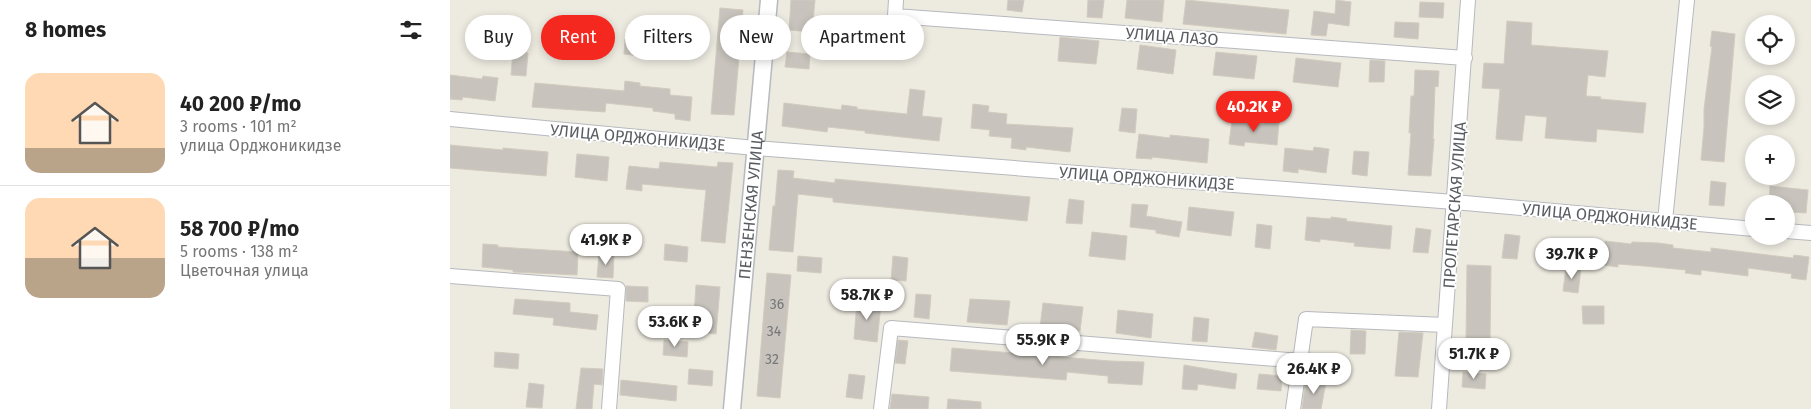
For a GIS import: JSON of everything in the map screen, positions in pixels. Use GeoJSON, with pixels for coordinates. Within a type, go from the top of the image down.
{"type":"FeatureCollection","features":[{"type":"Feature","properties":{"kind":"street","name":"ПЕНЗЕНСКАЯ УЛИЦА"},"geometry":{"type":"LineString","coordinates":[[732,409],[769,0]]}},
{"type":"Feature","properties":{"kind":"street","name":"УЛИЦА ЛАЗО"},"geometry":{"type":"LineString","coordinates":[[896,0],[895,16],[1465,58]]}},
{"type":"Feature","properties":{"kind":"street","name":"ПРОЛЕТАРСКАЯ УЛИЦА"},"geometry":{"type":"LineString","coordinates":[[1439,409],[1468,0]]}},
{"type":"Feature","properties":{"kind":"street"},"geometry":{"type":"LineString","coordinates":[[1665,221],[1687,0]]}},
{"type":"Feature","properties":{"kind":"street","name":"УЛИЦА ОРДЖОНИКИДЗЕ"},"geometry":{"type":"LineString","coordinates":[[450,119],[755,148],[1454,202],[1745,228]]}},
{"type":"Feature","properties":{"kind":"street"},"geometry":{"type":"LineString","coordinates":[[1795,232],[1811,233]]}},
{"type":"Feature","properties":{"kind":"street"},"geometry":{"type":"LineString","coordinates":[[450,276],[618,288],[609,409]]}},
{"type":"Feature","properties":{"kind":"street"},"geometry":{"type":"LineString","coordinates":[[1293,409],[1306,319],[1445,325]]}},
{"type":"Feature","properties":{"kind":"street"},"geometry":{"type":"LineString","coordinates":[[881,409],[890,328],[1300,361]]}},
{"type":"Feature","properties":{"kind":"building"},"geometry":{"type":"Polygon","coordinates":[[[791,0],[815,0],[814,15],[801,15],[801,31],[791,30],[791,0]]]}},
{"type":"Feature","properties":{"kind":"building"},"geometry":{"type":"Polygon","coordinates":[[[1008,0],[1024,0],[1022,12],[1007,10],[1008,0]]]}},
{"type":"Feature","properties":{"kind":"building"},"geometry":{"type":"Polygon","coordinates":[[[1088,0],[1104,0],[1102,18],[1087,17],[1088,0]]]}},
{"type":"Feature","properties":{"kind":"building"},"geometry":{"type":"Polygon","coordinates":[[[1127,0],[1164,0],[1162,22],[1125,18],[1127,0]]]}},
{"type":"Feature","properties":{"kind":"building"},"geometry":{"type":"Polygon","coordinates":[[[1186,0],[1289,10],[1286,34],[1183,24],[1186,0]]]}},
{"type":"Feature","properties":{"kind":"building"},"geometry":{"type":"Polygon","coordinates":[[[1336,0],[1351,2],[1349,26],[1328,23],[1326,36],[1311,35],[1314,11],[1335,14],[1336,0]]]}},
{"type":"Feature","properties":{"kind":"building"},"geometry":{"type":"Polygon","coordinates":[[[1420,2],[1444,3],[1443,18],[1419,17],[1420,2]]]}},
{"type":"Feature","properties":{"kind":"building"},"geometry":{"type":"Polygon","coordinates":[[[720,8],[743,10],[743,15],[720,15],[720,60],[739,60],[734,115],[711,114],[720,8]]]}},
{"type":"Feature","properties":{"kind":"building"},"geometry":{"type":"Polygon","coordinates":[[[1507,21],[1532,23],[1531,45],[1608,51],[1605,77],[1588,75],[1586,96],[1646,103],[1643,133],[1597,129],[1596,142],[1545,138],[1547,117],[1525,115],[1522,141],[1496,139],[1500,89],[1482,88],[1484,63],[1504,64],[1507,21]]]}},
{"type":"Feature","properties":{"kind":"building"},"geometry":{"type":"Polygon","coordinates":[[[1395,22],[1419,23],[1418,39],[1394,37],[1395,22]]]}},
{"type":"Feature","properties":{"kind":"building"},"geometry":{"type":"Polygon","coordinates":[[[1712,31],[1735,34],[1724,162],[1701,160],[1712,31]]]}},
{"type":"Feature","properties":{"kind":"building"},"geometry":{"type":"Polygon","coordinates":[[[1060,37],[1099,41],[1096,64],[1058,61],[1060,37]]]}},
{"type":"Feature","properties":{"kind":"building"},"geometry":{"type":"Polygon","coordinates":[[[1140,45],[1176,50],[1173,74],[1137,69],[1140,45]]]}},
{"type":"Feature","properties":{"kind":"building"},"geometry":{"type":"Polygon","coordinates":[[[791,52],[801,53],[801,60],[810,60],[809,69],[785,67],[786,60],[791,60],[791,52]]]}},
{"type":"Feature","properties":{"kind":"building"},"geometry":{"type":"Polygon","coordinates":[[[1216,52],[1257,56],[1254,79],[1213,75],[1216,52]]]}},
{"type":"Feature","properties":{"kind":"building"},"geometry":{"type":"Polygon","coordinates":[[[1296,58],[1341,63],[1338,87],[1293,82],[1296,58]]]}},
{"type":"Feature","properties":{"kind":"building"},"geometry":{"type":"Polygon","coordinates":[[[512,60],[527,60],[526,76],[511,75],[512,60]]]}},
{"type":"Feature","properties":{"kind":"building"},"geometry":{"type":"Polygon","coordinates":[[[1370,60],[1385,61],[1384,82],[1369,82],[1370,60]]]}},
{"type":"Feature","properties":{"kind":"building"},"geometry":{"type":"Polygon","coordinates":[[[1415,70],[1439,71],[1438,87],[1435,86],[1431,176],[1408,175],[1411,96],[1414,96],[1415,70]]]}},
{"type":"Feature","properties":{"kind":"building"},"geometry":{"type":"Polygon","coordinates":[[[450,75],[482,79],[483,76],[498,78],[495,101],[463,97],[462,100],[450,99],[450,75]]]}},
{"type":"Feature","properties":{"kind":"building"},"geometry":{"type":"Polygon","coordinates":[[[625,81],[640,83],[640,86],[670,89],[670,95],[692,97],[690,121],[675,119],[675,114],[653,111],[653,108],[606,103],[605,112],[532,107],[535,83],[624,91],[625,81]]]}},
{"type":"Feature","properties":{"kind":"building"},"geometry":{"type":"Polygon","coordinates":[[[910,89],[925,91],[922,116],[942,118],[939,141],[828,127],[827,132],[782,126],[784,103],[841,110],[842,105],[857,107],[857,109],[907,114],[910,89]]]}},
{"type":"Feature","properties":{"kind":"building"},"geometry":{"type":"Polygon","coordinates":[[[973,104],[989,106],[988,112],[1007,114],[1006,124],[1073,128],[1070,152],[1026,147],[1026,150],[1011,148],[1012,138],[989,136],[990,130],[971,128],[973,104]]]}},
{"type":"Feature","properties":{"kind":"building"},"geometry":{"type":"Polygon","coordinates":[[[1122,108],[1137,109],[1135,133],[1119,131],[1122,108]]]}},
{"type":"Feature","properties":{"kind":"building"},"geometry":{"type":"Polygon","coordinates":[[[1232,120],[1264,124],[1264,120],[1279,122],[1277,145],[1245,142],[1244,146],[1229,144],[1232,120]]]}},
{"type":"Feature","properties":{"kind":"building"},"geometry":{"type":"Polygon","coordinates":[[[1139,134],[1170,138],[1170,135],[1209,139],[1207,163],[1152,157],[1152,159],[1136,158],[1139,134]]]}},
{"type":"Feature","properties":{"kind":"building"},"geometry":{"type":"Polygon","coordinates":[[[450,145],[548,152],[546,176],[450,168],[450,145]]]}},
{"type":"Feature","properties":{"kind":"building"},"geometry":{"type":"Polygon","coordinates":[[[1314,147],[1329,149],[1326,173],[1298,169],[1298,173],[1283,171],[1285,148],[1313,151],[1314,147]]]}},
{"type":"Feature","properties":{"kind":"building"},"geometry":{"type":"Polygon","coordinates":[[[1354,151],[1369,152],[1367,176],[1352,174],[1354,151]]]}},
{"type":"Feature","properties":{"kind":"building"},"geometry":{"type":"Polygon","coordinates":[[[577,154],[609,157],[607,181],[575,177],[577,154]]]}},
{"type":"Feature","properties":{"kind":"building"},"geometry":{"type":"Polygon","coordinates":[[[660,162],[717,167],[718,162],[733,163],[725,243],[701,241],[706,190],[642,184],[642,191],[626,189],[629,166],[659,169],[660,162]]]}},
{"type":"Feature","properties":{"kind":"building"},"geometry":{"type":"Polygon","coordinates":[[[778,170],[794,171],[793,178],[835,183],[835,179],[1030,197],[1027,221],[833,202],[833,198],[798,194],[793,252],[769,250],[778,170]]]}},
{"type":"Feature","properties":{"kind":"building"},"geometry":{"type":"Polygon","coordinates":[[[1711,181],[1726,183],[1724,206],[1709,205],[1711,181]]]}},
{"type":"Feature","properties":{"kind":"building"},"geometry":{"type":"Polygon","coordinates":[[[1770,186],[1808,190],[1806,213],[1795,212],[1795,195],[1770,195],[1770,186]]]}},
{"type":"Feature","properties":{"kind":"building"},"geometry":{"type":"Polygon","coordinates":[[[1069,199],[1084,201],[1082,224],[1066,223],[1069,199]]]}},
{"type":"Feature","properties":{"kind":"building"},"geometry":{"type":"Polygon","coordinates":[[[1132,204],[1148,205],[1146,216],[1182,222],[1179,237],[1156,233],[1156,230],[1130,227],[1132,204]]]}},
{"type":"Feature","properties":{"kind":"building"},"geometry":{"type":"Polygon","coordinates":[[[1189,207],[1234,212],[1231,236],[1187,230],[1189,207]]]}},
{"type":"Feature","properties":{"kind":"building"},"geometry":{"type":"Polygon","coordinates":[[[1307,217],[1331,219],[1331,217],[1347,219],[1346,221],[1392,226],[1390,249],[1354,246],[1355,243],[1320,239],[1320,242],[1305,240],[1307,217]]]}},
{"type":"Feature","properties":{"kind":"building"},"geometry":{"type":"Polygon","coordinates":[[[1257,224],[1272,226],[1270,249],[1255,247],[1257,224]]]}},
{"type":"Feature","properties":{"kind":"building"},"geometry":{"type":"Polygon","coordinates":[[[1416,228],[1431,230],[1428,253],[1413,252],[1416,228]]]}},
{"type":"Feature","properties":{"kind":"building"},"geometry":{"type":"Polygon","coordinates":[[[1092,232],[1127,236],[1125,260],[1089,256],[1092,232]]]}},
{"type":"Feature","properties":{"kind":"building"},"geometry":{"type":"Polygon","coordinates":[[[1505,234],[1520,236],[1517,259],[1502,258],[1505,234]]]}},
{"type":"Feature","properties":{"kind":"building"},"geometry":{"type":"Polygon","coordinates":[[[1605,241],[1631,244],[1632,242],[1658,243],[1673,245],[1673,248],[1711,252],[1711,248],[1793,258],[1794,255],[1809,257],[1806,280],[1791,278],[1792,274],[1748,268],[1748,276],[1701,270],[1701,275],[1685,273],[1686,270],[1618,264],[1618,267],[1602,265],[1605,241]]]}},
{"type":"Feature","properties":{"kind":"building"},"geometry":{"type":"Polygon","coordinates":[[[483,244],[498,245],[498,247],[578,252],[577,275],[513,272],[513,270],[482,267],[483,244]]]}},
{"type":"Feature","properties":{"kind":"building"},"geometry":{"type":"Polygon","coordinates":[[[665,244],[688,247],[687,262],[664,260],[665,244]]]}},
{"type":"Feature","properties":{"kind":"building"},"geometry":{"type":"Polygon","coordinates":[[[599,254],[614,255],[613,278],[597,277],[599,254]]]}},
{"type":"Feature","properties":{"kind":"building"},"geometry":{"type":"Polygon","coordinates":[[[798,256],[822,258],[821,273],[797,271],[798,256]]]}},
{"type":"Feature","properties":{"kind":"building"},"geometry":{"type":"Polygon","coordinates":[[[893,256],[908,258],[906,281],[891,280],[893,256]]]}},
{"type":"Feature","properties":{"kind":"building"},"geometry":{"type":"Polygon","coordinates":[[[1467,265],[1491,266],[1490,341],[1466,340],[1467,265]]]}},
{"type":"Feature","properties":{"kind":"building"},"geometry":{"type":"Polygon","coordinates":[[[1566,268],[1581,269],[1578,293],[1563,291],[1566,268]]]}},
{"type":"Feature","properties":{"kind":"building"},"geometry":{"type":"Polygon","coordinates":[[[767,273],[791,275],[780,398],[757,396],[767,273]]]}},
{"type":"Feature","properties":{"kind":"building"},"geometry":{"type":"Polygon","coordinates":[[[696,285],[720,287],[716,334],[693,332],[696,285]]]}},
{"type":"Feature","properties":{"kind":"building"},"geometry":{"type":"Polygon","coordinates":[[[626,286],[648,287],[648,302],[626,301],[626,286]]]}},
{"type":"Feature","properties":{"kind":"building"},"geometry":{"type":"Polygon","coordinates":[[[916,294],[931,295],[929,319],[914,317],[916,294]]]}},
{"type":"Feature","properties":{"kind":"building"},"geometry":{"type":"Polygon","coordinates":[[[515,299],[570,303],[570,312],[598,315],[596,330],[553,325],[554,318],[513,314],[515,299]]]}},
{"type":"Feature","properties":{"kind":"building"},"geometry":{"type":"Polygon","coordinates":[[[970,299],[1010,301],[1007,325],[967,322],[970,299]]]}},
{"type":"Feature","properties":{"kind":"building"},"geometry":{"type":"Polygon","coordinates":[[[857,301],[881,304],[877,342],[854,339],[857,301]]]}},
{"type":"Feature","properties":{"kind":"building"},"geometry":{"type":"Polygon","coordinates":[[[1043,303],[1083,307],[1080,331],[1040,327],[1043,303]]]}},
{"type":"Feature","properties":{"kind":"building"},"geometry":{"type":"Polygon","coordinates":[[[1582,306],[1604,306],[1604,324],[1583,324],[1582,306]]]}},
{"type":"Feature","properties":{"kind":"building"},"geometry":{"type":"Polygon","coordinates":[[[1118,310],[1153,314],[1151,338],[1116,333],[1118,310]]]}},
{"type":"Feature","properties":{"kind":"building"},"geometry":{"type":"Polygon","coordinates":[[[1194,317],[1209,319],[1207,342],[1192,341],[1194,317]]]}},
{"type":"Feature","properties":{"kind":"building"},"geometry":{"type":"Polygon","coordinates":[[[1351,330],[1366,331],[1365,354],[1350,354],[1351,330]]]}},
{"type":"Feature","properties":{"kind":"building"},"geometry":{"type":"Polygon","coordinates":[[[1255,332],[1278,336],[1276,350],[1252,347],[1255,332]]]}},
{"type":"Feature","properties":{"kind":"building"},"geometry":{"type":"Polygon","coordinates":[[[1399,332],[1423,333],[1418,377],[1395,376],[1399,332]]]}},
{"type":"Feature","properties":{"kind":"building"},"geometry":{"type":"Polygon","coordinates":[[[664,340],[688,342],[687,357],[663,355],[664,340]]]}},
{"type":"Feature","properties":{"kind":"building"},"geometry":{"type":"Polygon","coordinates":[[[898,340],[908,341],[905,364],[895,363],[898,340]]]}},
{"type":"Feature","properties":{"kind":"building"},"geometry":{"type":"Polygon","coordinates":[[[952,348],[1144,362],[1142,385],[1108,383],[1108,376],[1067,372],[1066,380],[950,371],[952,348]]]}},
{"type":"Feature","properties":{"kind":"building"},"geometry":{"type":"Polygon","coordinates":[[[495,352],[519,354],[518,369],[494,367],[495,352]]]}},
{"type":"Feature","properties":{"kind":"building"},"geometry":{"type":"Polygon","coordinates":[[[1184,365],[1237,374],[1235,389],[1198,384],[1197,390],[1182,389],[1184,365]]]}},
{"type":"Feature","properties":{"kind":"building"},"geometry":{"type":"Polygon","coordinates":[[[581,368],[603,369],[602,385],[594,384],[592,409],[576,409],[581,368]]]}},
{"type":"Feature","properties":{"kind":"building"},"geometry":{"type":"Polygon","coordinates":[[[689,369],[713,371],[712,386],[688,384],[689,369]]]}},
{"type":"Feature","properties":{"kind":"building"},"geometry":{"type":"Polygon","coordinates":[[[1463,372],[1486,374],[1485,389],[1462,387],[1463,372]]]}},
{"type":"Feature","properties":{"kind":"building"},"geometry":{"type":"Polygon","coordinates":[[[849,374],[865,376],[862,399],[846,397],[849,374]]]}},
{"type":"Feature","properties":{"kind":"building"},"geometry":{"type":"Polygon","coordinates":[[[1259,374],[1282,376],[1281,391],[1257,389],[1259,374]]]}},
{"type":"Feature","properties":{"kind":"building"},"geometry":{"type":"Polygon","coordinates":[[[1306,379],[1326,382],[1321,409],[1302,409],[1306,379]]]}},
{"type":"Feature","properties":{"kind":"building"},"geometry":{"type":"Polygon","coordinates":[[[621,380],[677,386],[676,401],[620,395],[621,380]]]}},
{"type":"Feature","properties":{"kind":"building"},"geometry":{"type":"Polygon","coordinates":[[[529,383],[544,385],[542,408],[526,407],[529,383]]]}},
{"type":"Feature","properties":{"kind":"building"},"geometry":{"type":"Polygon","coordinates":[[[892,394],[929,397],[928,409],[890,409],[892,394]]]}},
{"type":"Feature","properties":{"kind":"building"},"geometry":{"type":"Polygon","coordinates":[[[948,399],[981,402],[981,409],[947,409],[948,399]]]}}]}
